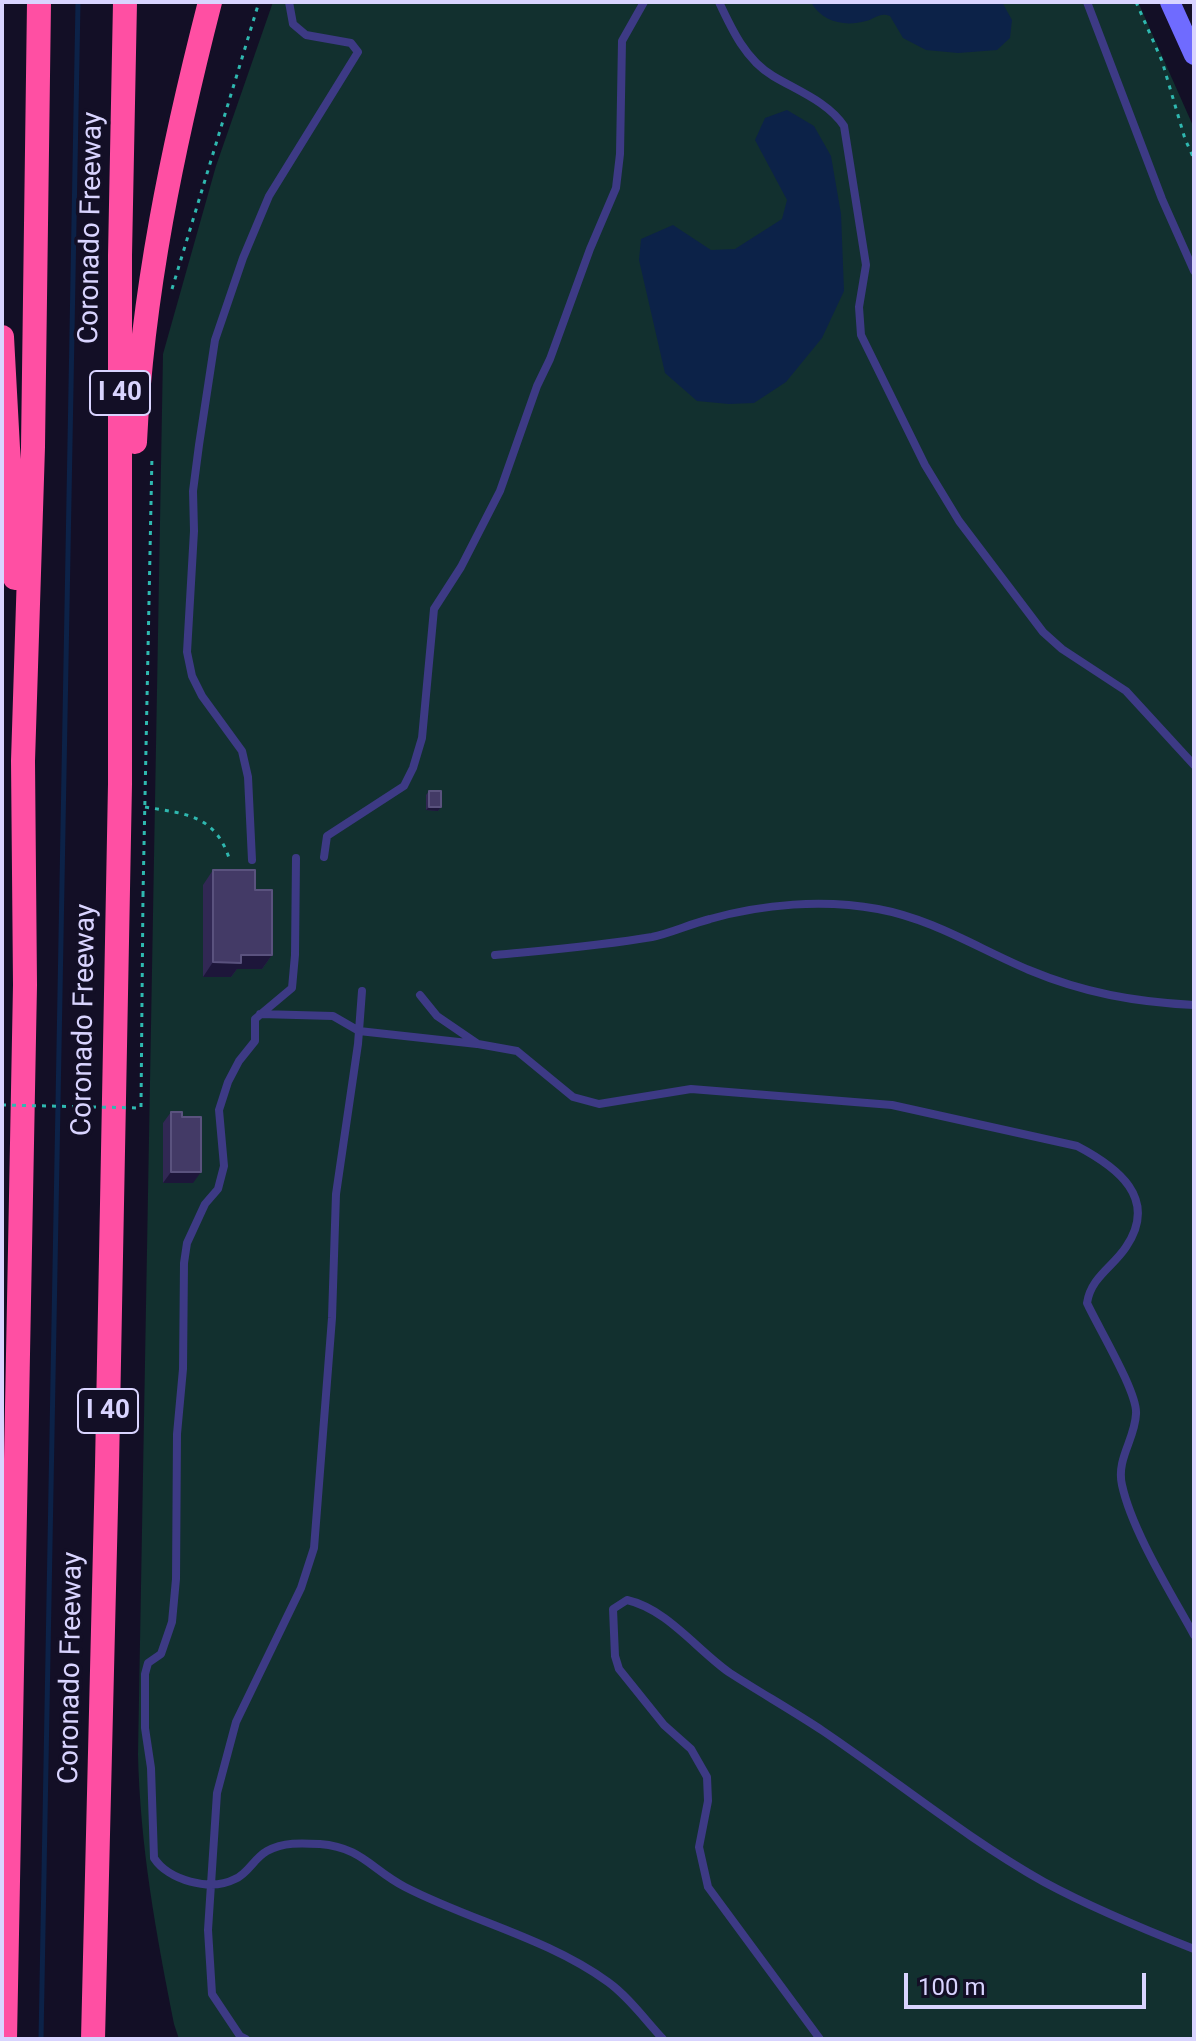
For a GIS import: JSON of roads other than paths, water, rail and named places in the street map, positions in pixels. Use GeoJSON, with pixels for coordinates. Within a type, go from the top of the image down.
{"type":"FeatureCollection","features":[{"type":"Feature","properties":{"kind":"highway","name":"Coronado Freeway"},"geometry":{"type":"LineString","coordinates":[[5,2039],[25,985],[23,761],[33,447],[39,2]]}},
{"type":"Feature","properties":{"kind":"highway","name":"Coronado Freeway"},"geometry":{"type":"LineString","coordinates":[[93,2039],[120,784],[120,255],[125,2]]}},
{"type":"Feature","properties":{"kind":"highway"},"geometry":{"type":"LineString","coordinates":[[120,784],[138,390],[149,289],[178,141],[210,2]]}},
{"type":"Feature","properties":{"kind":"highway"},"geometry":{"type":"LineString","coordinates":[[2,337],[23,761]]}},
{"type":"Feature","properties":{"kind":"street"},"geometry":{"type":"LineString","coordinates":[[1170,2],[1194,55]]}},
{"type":"Feature","properties":{"kind":"lane"},"geometry":{"type":"LineString","coordinates":[[252,860],[248,777],[242,751],[202,696],[192,676],[187,652],[194,531],[193,491],[215,340],[243,258],[269,196],[358,52],[351,43],[306,35],[293,24],[289,2]]}},
{"type":"Feature","properties":{"kind":"lane"},"geometry":{"type":"LineString","coordinates":[[324,857],[327,836],[404,786],[413,768],[422,738],[434,609],[461,567],[500,491],[537,386],[616,188],[620,154],[622,41],[644,2]]}},
{"type":"Feature","properties":{"kind":"lane"},"geometry":{"type":"LineString","coordinates":[[719,2],[751,58],[771,75],[837,115],[844,126],[866,265],[859,307],[861,335],[925,465],[959,521],[1043,632],[1062,649],[1126,691],[1194,765]]}},
{"type":"Feature","properties":{"kind":"lane"},"geometry":{"type":"LineString","coordinates":[[1087,2],[1162,199],[1194,271]]}},
{"type":"Feature","properties":{"kind":"lane"},"geometry":{"type":"LineString","coordinates":[[296,858],[292,988],[255,1019],[255,1041],[228,1082],[219,1110],[224,1166],[218,1189],[205,1204],[187,1243],[183,1293],[183,1369],[177,1434],[176,1579],[172,1622],[161,1654],[148,1663],[145,1674],[145,1728],[151,1768],[154,1858],[162,1869],[180,1878],[211,1884],[238,1878],[266,1852],[287,1843],[349,1848],[403,1886],[579,1962],[611,1984],[663,2039]]}},
{"type":"Feature","properties":{"kind":"lane"},"geometry":{"type":"LineString","coordinates":[[495,955],[608,944],[656,936],[755,908],[814,904],[878,909],[936,926],[1029,970],[1102,996],[1194,1005]]}},
{"type":"Feature","properties":{"kind":"lane"},"geometry":{"type":"LineString","coordinates":[[246,2039],[240,2036],[212,1994],[208,1930],[217,1793],[236,1722],[301,1588],[314,1548],[332,1318],[336,1194],[362,991]]}},
{"type":"Feature","properties":{"kind":"lane"},"geometry":{"type":"LineString","coordinates":[[420,995],[437,1016],[478,1044]]}},
{"type":"Feature","properties":{"kind":"lane"},"geometry":{"type":"LineString","coordinates":[[260,1014],[333,1016],[359,1031],[517,1051],[573,1097],[599,1104],[691,1089],[892,1105],[1077,1146],[1104,1161],[1124,1178],[1137,1198],[1137,1224],[1126,1247],[1103,1271],[1089,1292],[1087,1303],[1136,1400],[1135,1425],[1121,1469],[1129,1507],[1194,1635]]}},
{"type":"Feature","properties":{"kind":"lane"},"geometry":{"type":"LineString","coordinates":[[820,2039],[708,1887],[699,1847],[708,1801],[707,1777],[691,1749],[664,1725],[619,1669],[615,1656],[613,1609],[627,1600],[656,1614],[728,1671],[824,1732],[950,1822],[1042,1880],[1096,1909],[1194,1949]]}},
{"type":"Feature","properties":{"kind":"water"},"geometry":{"type":"Polygon","coordinates":[[[811,2],[1002,2],[1012,20],[1010,38],[997,50],[958,53],[926,50],[903,38],[890,16],[842,23],[821,14],[811,2]]]}},
{"type":"Feature","properties":{"kind":"water"},"geometry":{"type":"Polygon","coordinates":[[[787,110],[814,126],[831,156],[841,214],[844,291],[822,338],[786,382],[754,403],[697,401],[665,373],[639,260],[641,239],[673,225],[711,250],[735,249],[782,219],[787,200],[755,140],[765,118],[787,110]]]}},
{"type":"Feature","properties":{"kind":"waterway"},"geometry":{"type":"LineString","coordinates":[[41,2039],[78,2]]}}]}
